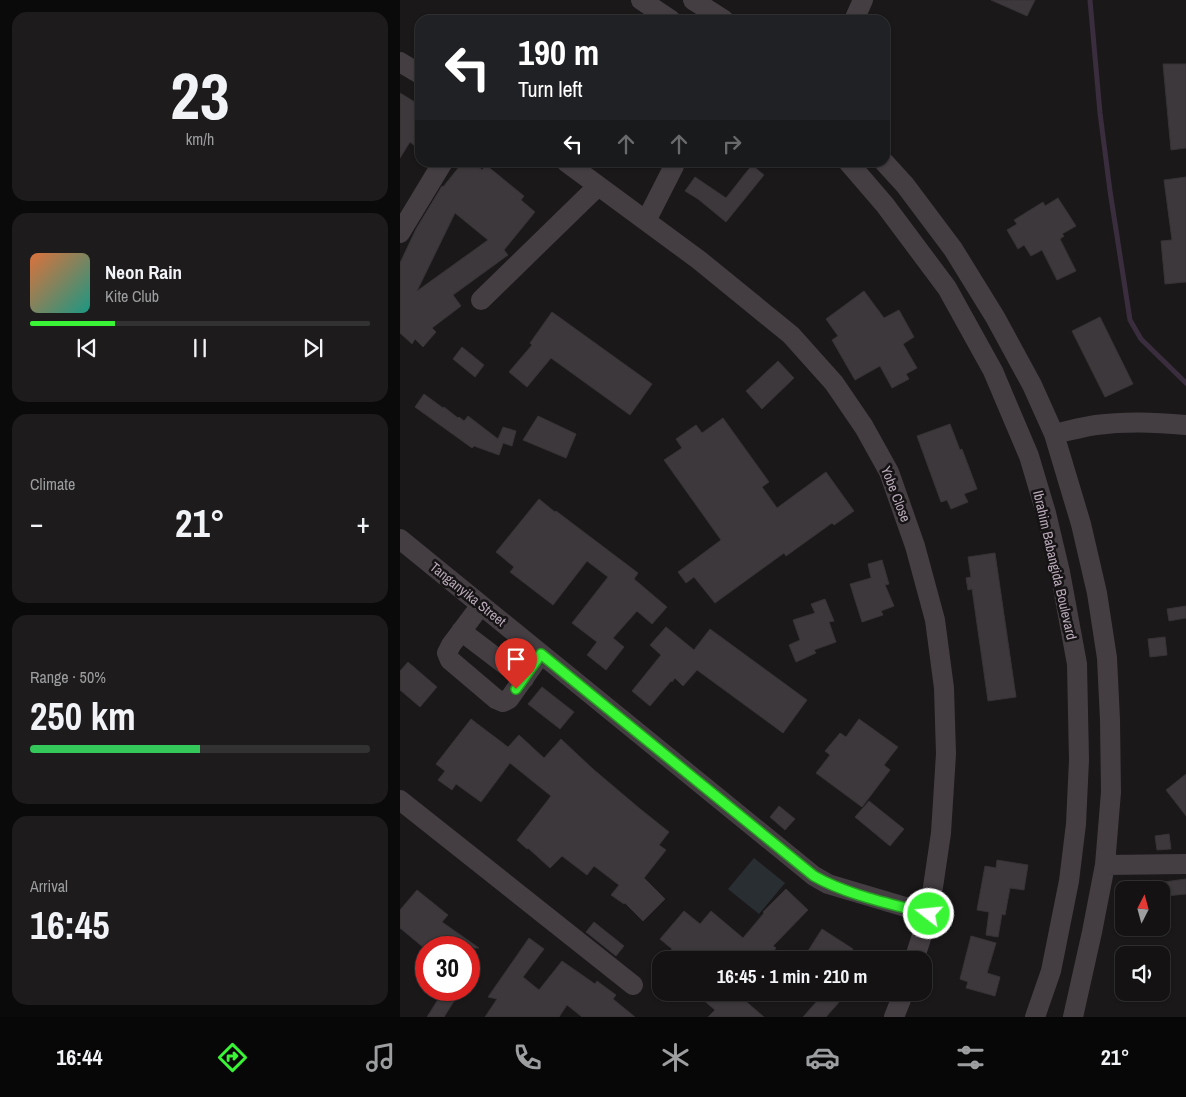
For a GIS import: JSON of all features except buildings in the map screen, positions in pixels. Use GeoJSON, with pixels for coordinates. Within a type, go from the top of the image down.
{"type":"FeatureCollection","features":[{"type":"Feature","properties":{"kind":"street"},"geometry":{"type":"LineString","coordinates":[[641,0],[664,15]]}},
{"type":"Feature","properties":{"kind":"street"},"geometry":{"type":"LineString","coordinates":[[693,0],[716,15]]}},
{"type":"Feature","properties":{"kind":"street"},"geometry":{"type":"LineString","coordinates":[[856,15],[863,0]]}},
{"type":"Feature","properties":{"kind":"street"},"geometry":{"type":"LineString","coordinates":[[400,62],[415,71]]}},
{"type":"Feature","properties":{"kind":"street"},"geometry":{"type":"LineString","coordinates":[[400,233],[440,167]]}},
{"type":"Feature","properties":{"kind":"street","name":"Yobe Close"},"geometry":{"type":"LineString","coordinates":[[573,167],[699,260],[791,335],[834,383],[864,428],[889,472],[915,546],[935,620],[944,688],[946,754],[941,833],[929,914],[917,951]]}},
{"type":"Feature","properties":{"kind":"street"},"geometry":{"type":"LineString","coordinates":[[646,221],[673,167]]}},
{"type":"Feature","properties":{"kind":"street","name":"Ibrahim Babangida Boulevard"},"geometry":{"type":"LineString","coordinates":[[852,167],[885,205],[947,288],[993,371],[1029,456],[1060,572],[1077,664],[1079,760],[1077,806],[1069,881],[1051,971],[1035,1017]]}},
{"type":"Feature","properties":{"kind":"street"},"geometry":{"type":"LineString","coordinates":[[888,167],[953,249],[1032,385],[1054,434],[1081,524],[1097,593],[1106,658],[1110,720],[1111,792],[1105,864],[1073,1017]]}},
{"type":"Feature","properties":{"kind":"street"},"geometry":{"type":"LineString","coordinates":[[481,300],[598,186]]}},
{"type":"Feature","properties":{"kind":"street"},"geometry":{"type":"LineString","coordinates":[[1054,434],[1110,424],[1158,422],[1186,425]]}},
{"type":"Feature","properties":{"kind":"street","name":"Tanganyika Street"},"geometry":{"type":"LineString","coordinates":[[400,539],[814,876],[828,884],[929,914]]}},
{"type":"Feature","properties":{"kind":"street"},"geometry":{"type":"LineString","coordinates":[[481,605],[447,653],[450,660],[496,700],[502,702],[509,700],[541,654]]}},
{"type":"Feature","properties":{"kind":"street"},"geometry":{"type":"LineString","coordinates":[[461,631],[524,679]]}},
{"type":"Feature","properties":{"kind":"street"},"geometry":{"type":"LineString","coordinates":[[400,800],[633,985]]}},
{"type":"Feature","properties":{"kind":"street"},"geometry":{"type":"LineString","coordinates":[[1105,864],[1186,864]]}},
{"type":"Feature","properties":{"kind":"street"},"geometry":{"type":"LineString","coordinates":[[894,1017],[900,1001]]}},
{"type":"Feature","properties":{"kind":"shaded area"},"geometry":{"type":"Polygon","coordinates":[[[754,858],[785,883],[759,914],[728,889],[754,858]]]}},
{"type":"Feature","properties":{"kind":"waterway"},"geometry":{"type":"LineString","coordinates":[[1090,0],[1100,113],[1130,320],[1141,339],[1186,383]]}},
{"type":"Feature","properties":{"kind":"route"},"geometry":{"type":"LineString","coordinates":[[516,689],[541,654],[814,876],[828,884],[929,914]]}}]}
